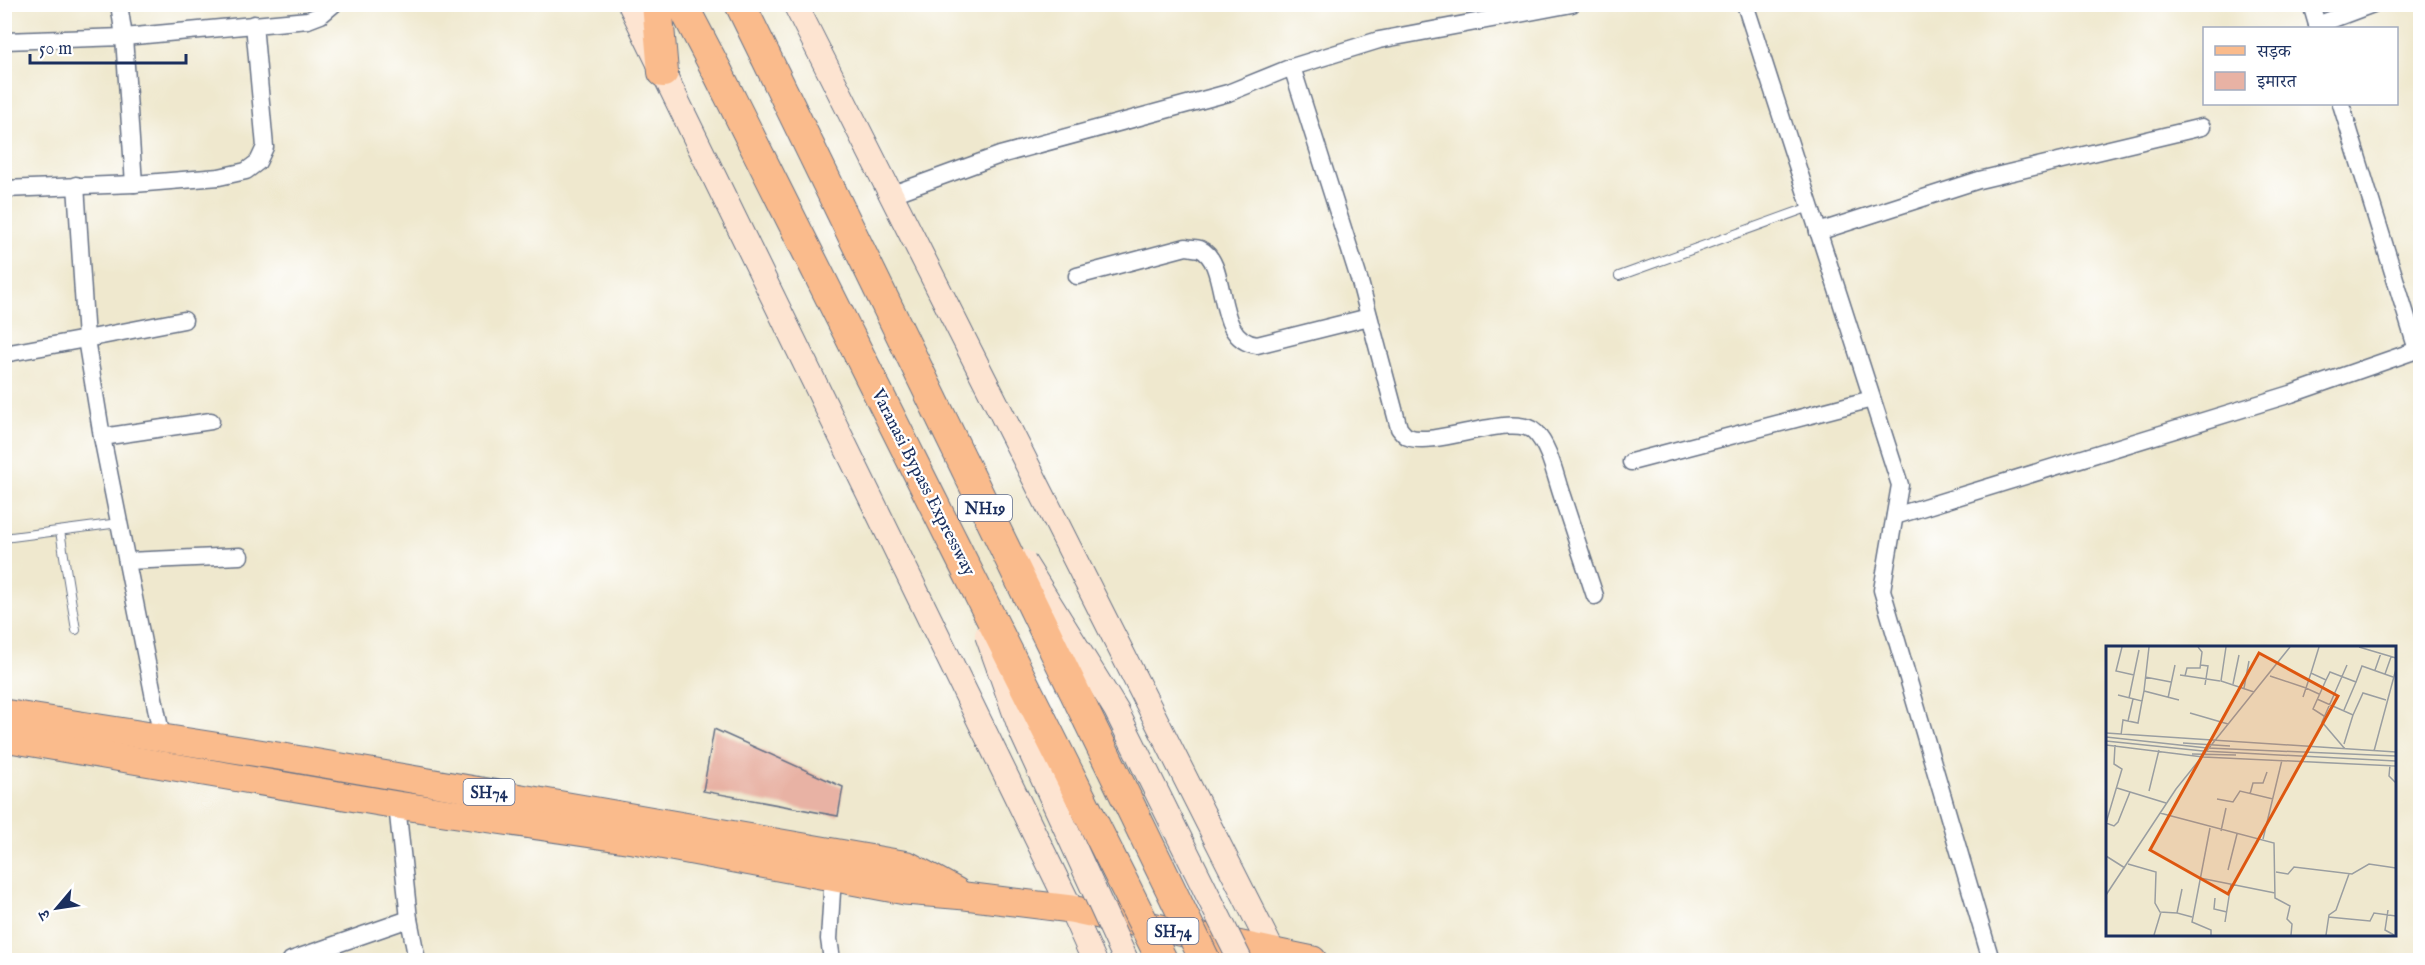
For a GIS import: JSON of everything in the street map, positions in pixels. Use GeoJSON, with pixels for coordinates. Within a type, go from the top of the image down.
{"type":"FeatureCollection","features":[{"type":"Feature","properties":{"kind":"highway"},"geometry":{"type":"LineString","coordinates":[[657,4],[663,72]]}},
{"type":"Feature","properties":{"kind":"highway","name":"Varanasi Bypass Expressway"},"geometry":{"type":"LineString","coordinates":[[682,4],[951,534],[1162,960]]}},
{"type":"Feature","properties":{"kind":"highway","name":"NH19"},"geometry":{"type":"LineString","coordinates":[[740,4],[1205,960]]}},
{"type":"Feature","properties":{"kind":"main road","name":"SH74"},"geometry":{"type":"LineString","coordinates":[[4,713],[679,824],[908,865],[965,896]]}},
{"type":"Feature","properties":{"kind":"main road","name":"SH74"},"geometry":{"type":"LineString","coordinates":[[4,738],[397,805],[639,841],[905,891],[1071,909],[1276,956],[1313,960]]}},
{"type":"Feature","properties":{"kind":"street"},"geometry":{"type":"LineString","coordinates":[[119,4],[124,37],[134,184]]}},
{"type":"Feature","properties":{"kind":"street"},"geometry":{"type":"LineString","coordinates":[[4,41],[124,37],[308,20],[321,15],[334,4]]}},
{"type":"Feature","properties":{"kind":"street"},"geometry":{"type":"LineString","coordinates":[[630,4],[1094,960]]}},
{"type":"Feature","properties":{"kind":"street"},"geometry":{"type":"LineString","coordinates":[[795,4],[1276,956]]}},
{"type":"Feature","properties":{"kind":"street"},"geometry":{"type":"LineString","coordinates":[[890,195],[1000,155],[1228,93],[1292,67],[1380,40],[1572,4]]}},
{"type":"Feature","properties":{"kind":"street"},"geometry":{"type":"LineString","coordinates":[[1745,4],[1900,485],[1882,590],[1991,960]]}},
{"type":"Feature","properties":{"kind":"street"},"geometry":{"type":"LineString","coordinates":[[2311,4],[2318,27],[2373,4]]}},
{"type":"Feature","properties":{"kind":"street"},"geometry":{"type":"LineString","coordinates":[[4,189],[134,184],[219,177],[246,171],[258,162],[265,147],[254,24]]}},
{"type":"Feature","properties":{"kind":"street"},"geometry":{"type":"LineString","coordinates":[[1292,67],[1356,270],[1390,402],[1399,428],[1404,435],[1422,439],[1483,429],[1524,426],[1534,431],[1548,456],[1595,596]]}},
{"type":"Feature","properties":{"kind":"street"},"geometry":{"type":"LineString","coordinates":[[1895,516],[2291,394],[2419,349],[2341,105]]}},
{"type":"Feature","properties":{"kind":"street"},"geometry":{"type":"LineString","coordinates":[[1818,232],[1979,180],[2202,127]]}},
{"type":"Feature","properties":{"kind":"street"},"geometry":{"type":"LineString","coordinates":[[76,185],[86,339],[102,437],[162,738]]}},
{"type":"Feature","properties":{"kind":"street"},"geometry":{"type":"LineString","coordinates":[[1077,276],[1186,247],[1198,248],[1209,258],[1218,277],[1233,331],[1240,340],[1248,344],[1257,345],[1369,317]]}},
{"type":"Feature","properties":{"kind":"street"},"geometry":{"type":"LineString","coordinates":[[4,354],[184,320]]}},
{"type":"Feature","properties":{"kind":"street"},"geometry":{"type":"LineString","coordinates":[[1630,462],[1872,399]]}},
{"type":"Feature","properties":{"kind":"street"},"geometry":{"type":"LineString","coordinates":[[102,437],[211,421]]}},
{"type":"Feature","properties":{"kind":"street"},"geometry":{"type":"LineString","coordinates":[[966,468],[1116,710],[1240,960]]}},
{"type":"Feature","properties":{"kind":"street"},"geometry":{"type":"LineString","coordinates":[[951,534],[1022,733],[1126,960]]}},
{"type":"Feature","properties":{"kind":"street"},"geometry":{"type":"LineString","coordinates":[[127,561],[240,556]]}},
{"type":"Feature","properties":{"kind":"street"},"geometry":{"type":"LineString","coordinates":[[397,805],[409,919],[417,960]]}},
{"type":"Feature","properties":{"kind":"street"},"geometry":{"type":"LineString","coordinates":[[832,960],[829,939],[833,876]]}},
{"type":"Feature","properties":{"kind":"street"},"geometry":{"type":"LineString","coordinates":[[291,960],[409,919]]}},
{"type":"Feature","properties":{"kind":"lane"},"geometry":{"type":"LineString","coordinates":[[1619,276],[1810,207]]}},
{"type":"Feature","properties":{"kind":"lane"},"geometry":{"type":"LineString","coordinates":[[4,538],[119,523]]}},
{"type":"Feature","properties":{"kind":"lane"},"geometry":{"type":"LineString","coordinates":[[60,531],[76,630]]}},
{"type":"Feature","properties":{"kind":"building"},"geometry":{"type":"Polygon","coordinates":[[[714,729],[843,787],[838,816],[703,791],[714,729]]]}}]}
